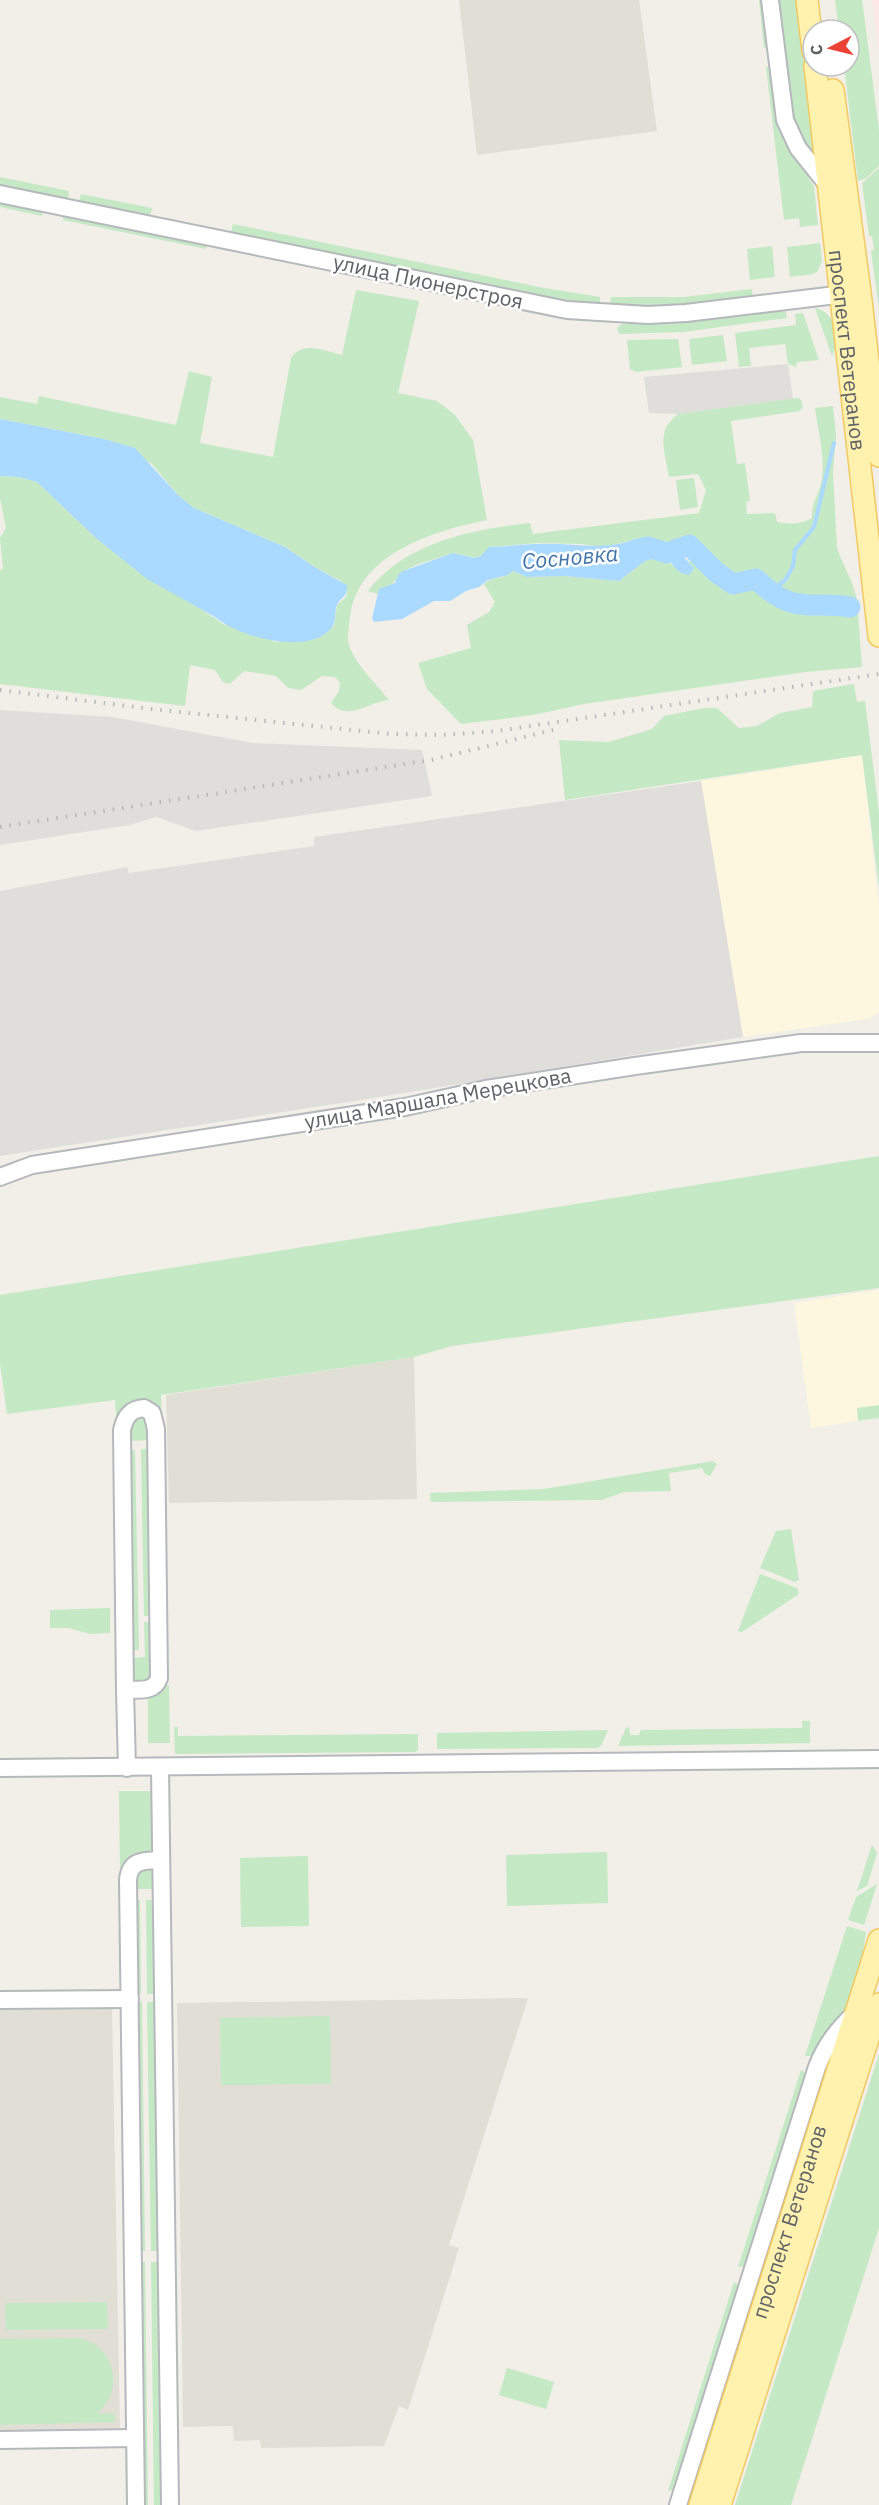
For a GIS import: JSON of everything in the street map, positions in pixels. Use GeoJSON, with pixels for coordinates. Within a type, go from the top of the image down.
{"type":"FeatureCollection","features":[{"type":"Feature","properties":{"kind":"main road"},"geometry":{"type":"LineString","coordinates":[[807,0],[809,18]]}},
{"type":"Feature","properties":{"kind":"main road"},"geometry":{"type":"LineString","coordinates":[[822,0],[824,18]]}},
{"type":"Feature","properties":{"kind":"main road","name":"проспект Ветеранов"},"geometry":{"type":"LineString","coordinates":[[816,78],[830,188],[850,293],[875,379],[879,456]]}},
{"type":"Feature","properties":{"kind":"main road","name":"проспект Ветеранов"},"geometry":{"type":"LineString","coordinates":[[831,78],[879,636]]}},
{"type":"Feature","properties":{"kind":"main road","name":"проспект Ветеранов"},"geometry":{"type":"LineString","coordinates":[[700,2505],[879,1940]]}},
{"type":"Feature","properties":{"kind":"main road","name":"проспект Ветеранов"},"geometry":{"type":"LineString","coordinates":[[720,2505],[879,2004]]}},
{"type":"Feature","properties":{"kind":"street"},"geometry":{"type":"LineString","coordinates":[[770,0],[784,120],[798,148],[830,188]]}},
{"type":"Feature","properties":{"kind":"street","name":"улица Пионерстроя"},"geometry":{"type":"LineString","coordinates":[[0,194],[567,310],[657,315],[850,293]]}},
{"type":"Feature","properties":{"kind":"street","name":"улица Маршала Мерецкова"},"geometry":{"type":"LineString","coordinates":[[0,1177],[32,1165],[394,1109],[486,1089],[591,1072],[801,1043],[879,1043]]}},
{"type":"Feature","properties":{"kind":"street"},"geometry":{"type":"LineString","coordinates":[[125,1689],[151,1689],[157,1685],[159,1678],[156,1429],[152,1413],[144,1408],[129,1413],[122,1430],[125,1689],[127,1768]]}},
{"type":"Feature","properties":{"kind":"street"},"geometry":{"type":"LineString","coordinates":[[0,1768],[879,1759]]}},
{"type":"Feature","properties":{"kind":"street"},"geometry":{"type":"LineString","coordinates":[[160,1768],[170,2505]]}},
{"type":"Feature","properties":{"kind":"street"},"geometry":{"type":"LineString","coordinates":[[136,2505],[128,1871],[138,1861],[161,1860]]}},
{"type":"Feature","properties":{"kind":"street"},"geometry":{"type":"LineString","coordinates":[[0,2000],[130,1999]]}},
{"type":"Feature","properties":{"kind":"street"},"geometry":{"type":"LineString","coordinates":[[678,2505],[817,2067],[824,2049],[834,2034],[857,2012]]}},
{"type":"Feature","properties":{"kind":"street"},"geometry":{"type":"LineString","coordinates":[[0,2440],[135,2438]]}},
{"type":"Feature","properties":{"kind":"shaded area"},"geometry":{"type":"Polygon","coordinates":[[[459,0],[639,0],[657,131],[477,155],[459,0]]]}},
{"type":"Feature","properties":{"kind":"shaded area"},"geometry":{"type":"Polygon","coordinates":[[[872,0],[879,0],[879,53],[872,0]]]}},
{"type":"Feature","properties":{"kind":"shaded area"},"geometry":{"type":"Polygon","coordinates":[[[788,364],[793,399],[678,414],[649,413],[644,377],[788,364]]]}},
{"type":"Feature","properties":{"kind":"shaded area"},"geometry":{"type":"Polygon","coordinates":[[[0,710],[112,717],[253,743],[422,750],[432,796],[196,831],[156,817],[130,825],[0,845],[0,710]]]}},
{"type":"Feature","properties":{"kind":"shaded area"},"geometry":{"type":"Polygon","coordinates":[[[862,755],[879,907],[879,1013],[868,1019],[743,1037],[701,781],[862,755]]]}},
{"type":"Feature","properties":{"kind":"shaded area"},"geometry":{"type":"Polygon","coordinates":[[[701,781],[743,1037],[0,1156],[0,891],[127,867],[129,873],[314,846],[314,837],[701,781]]]}},
{"type":"Feature","properties":{"kind":"shaded area"},"geometry":{"type":"Polygon","coordinates":[[[879,1290],[879,1418],[811,1428],[794,1303],[879,1290]]]}},
{"type":"Feature","properties":{"kind":"shaded area"},"geometry":{"type":"Polygon","coordinates":[[[414,1357],[417,1499],[169,1503],[166,1395],[414,1357]]]}},
{"type":"Feature","properties":{"kind":"shaded area"},"geometry":{"type":"Polygon","coordinates":[[[528,1998],[449,2245],[459,2248],[408,2410],[399,2406],[384,2446],[261,2448],[260,2440],[234,2441],[233,2426],[183,2427],[177,2003],[528,1998]]]}},
{"type":"Feature","properties":{"kind":"shaded area"},"geometry":{"type":"Polygon","coordinates":[[[112,2009],[120,2429],[0,2432],[0,2010],[112,2009]]]}},
{"type":"Feature","properties":{"kind":"green space"},"geometry":{"type":"Polygon","coordinates":[[[759,0],[764,0],[770,47],[764,48],[759,0]]]}},
{"type":"Feature","properties":{"kind":"green space"},"geometry":{"type":"Polygon","coordinates":[[[777,0],[802,0],[804,18],[801,18],[801,78],[811,78],[820,151],[815,155],[811,154],[792,122],[777,0]]]}},
{"type":"Feature","properties":{"kind":"green space"},"geometry":{"type":"Polygon","coordinates":[[[835,0],[862,0],[879,130],[879,166],[866,178],[858,181],[845,78],[861,78],[861,18],[837,18],[835,0]]]}},
{"type":"Feature","properties":{"kind":"green space"},"geometry":{"type":"Polygon","coordinates":[[[771,66],[785,136],[814,187],[818,225],[800,227],[799,218],[784,220],[766,67],[771,66]]]}},
{"type":"Feature","properties":{"kind":"green space"},"geometry":{"type":"Polygon","coordinates":[[[879,168],[879,308],[871,251],[874,250],[872,236],[869,236],[862,183],[879,168]]]}},
{"type":"Feature","properties":{"kind":"green space"},"geometry":{"type":"Polygon","coordinates":[[[0,177],[69,191],[68,199],[0,185],[0,177]]]}},
{"type":"Feature","properties":{"kind":"green space"},"geometry":{"type":"Polygon","coordinates":[[[81,194],[152,208],[150,216],[79,202],[81,194]]]}},
{"type":"Feature","properties":{"kind":"green space"},"geometry":{"type":"Polygon","coordinates":[[[0,202],[43,211],[42,216],[0,207],[0,202]]]}},
{"type":"Feature","properties":{"kind":"green space"},"geometry":{"type":"Polygon","coordinates":[[[63,215],[207,244],[206,249],[63,220],[63,215]]]}},
{"type":"Feature","properties":{"kind":"green space"},"geometry":{"type":"Polygon","coordinates":[[[233,224],[544,288],[600,297],[600,304],[543,297],[231,232],[233,224]]]}},
{"type":"Feature","properties":{"kind":"green space"},"geometry":{"type":"Polygon","coordinates":[[[820,243],[822,260],[818,271],[813,274],[790,277],[787,247],[820,243]]]}},
{"type":"Feature","properties":{"kind":"green space"},"geometry":{"type":"Polygon","coordinates":[[[772,246],[775,277],[750,280],[747,249],[772,246]]]}},
{"type":"Feature","properties":{"kind":"green space"},"geometry":{"type":"Polygon","coordinates":[[[752,289],[753,297],[685,305],[610,305],[611,297],[684,297],[752,289]]]}},
{"type":"Feature","properties":{"kind":"green space"},"geometry":{"type":"Polygon","coordinates":[[[356,290],[419,301],[398,393],[437,401],[455,415],[473,440],[487,520],[444,531],[402,549],[383,561],[367,576],[356,595],[350,617],[349,644],[362,669],[389,700],[344,711],[331,703],[339,691],[340,683],[335,677],[322,676],[301,690],[288,688],[276,676],[244,671],[230,684],[223,682],[215,670],[190,665],[185,706],[0,684],[0,570],[3,569],[0,538],[6,528],[0,498],[0,476],[19,477],[37,482],[96,538],[223,624],[277,642],[334,626],[337,605],[346,597],[347,591],[341,581],[316,568],[285,547],[194,508],[179,496],[151,463],[104,439],[0,419],[0,397],[37,404],[39,396],[176,425],[189,371],[212,377],[200,443],[273,457],[291,358],[302,349],[308,348],[342,355],[356,290]]]}},
{"type":"Feature","properties":{"kind":"green space"},"geometry":{"type":"Polygon","coordinates":[[[815,308],[828,315],[835,327],[836,342],[832,356],[815,308]]]}},
{"type":"Feature","properties":{"kind":"green space"},"geometry":{"type":"Polygon","coordinates":[[[785,309],[787,318],[683,332],[619,334],[617,328],[622,324],[688,322],[785,309]]]}},
{"type":"Feature","properties":{"kind":"green space"},"geometry":{"type":"Polygon","coordinates":[[[803,313],[819,360],[797,362],[796,367],[788,364],[785,344],[749,348],[751,366],[739,367],[735,333],[796,325],[795,314],[803,313]]]}},
{"type":"Feature","properties":{"kind":"green space"},"geometry":{"type":"Polygon","coordinates":[[[723,335],[727,361],[692,365],[689,339],[723,335]]]}},
{"type":"Feature","properties":{"kind":"green space"},"geometry":{"type":"Polygon","coordinates":[[[678,339],[682,367],[636,372],[630,369],[627,340],[678,339]]]}},
{"type":"Feature","properties":{"kind":"green space"},"geometry":{"type":"Polygon","coordinates":[[[798,398],[803,407],[800,411],[731,421],[737,464],[745,463],[750,501],[746,502],[747,514],[775,513],[777,522],[786,523],[799,523],[812,518],[823,470],[815,408],[833,406],[836,435],[833,472],[837,548],[857,601],[791,600],[772,591],[756,577],[734,580],[706,559],[690,541],[673,549],[662,542],[636,539],[605,547],[538,543],[490,547],[481,556],[474,558],[453,553],[403,571],[390,587],[379,589],[378,594],[368,591],[383,574],[401,561],[420,550],[463,534],[530,523],[533,534],[699,513],[706,490],[698,474],[669,477],[663,442],[666,427],[671,421],[678,414],[798,398]]]}},
{"type":"Feature","properties":{"kind":"green space"},"geometry":{"type":"Polygon","coordinates":[[[694,478],[698,507],[680,510],[676,480],[694,478]]]}},
{"type":"Feature","properties":{"kind":"green space"},"geometry":{"type":"Polygon","coordinates":[[[666,555],[672,565],[694,568],[688,562],[695,560],[732,589],[755,584],[785,610],[858,613],[862,667],[806,672],[584,704],[533,715],[461,724],[427,689],[418,663],[471,648],[467,625],[489,612],[495,602],[484,584],[491,579],[503,577],[513,571],[527,577],[564,576],[619,581],[645,561],[666,555]]]}},
{"type":"Feature","properties":{"kind":"green space"},"geometry":{"type":"Polygon","coordinates":[[[854,684],[857,702],[865,701],[879,813],[879,888],[862,755],[565,800],[559,740],[609,742],[652,729],[664,716],[704,708],[717,708],[739,728],[757,726],[780,713],[812,707],[813,691],[854,684]]]}},
{"type":"Feature","properties":{"kind":"green space"},"geometry":{"type":"Polygon","coordinates":[[[879,1156],[879,1288],[452,1346],[414,1357],[161,1395],[162,1419],[154,1408],[117,1424],[115,1400],[7,1414],[0,1363],[0,1295],[879,1156]]]}},
{"type":"Feature","properties":{"kind":"green space"},"geometry":{"type":"Polygon","coordinates":[[[879,1405],[879,1418],[858,1421],[857,1408],[879,1405]]]}},
{"type":"Feature","properties":{"kind":"green space"},"geometry":{"type":"Polygon","coordinates":[[[146,1416],[151,1440],[129,1441],[131,1420],[135,1417],[146,1416]]]}},
{"type":"Feature","properties":{"kind":"green space"},"geometry":{"type":"Polygon","coordinates":[[[141,1449],[150,1449],[153,1616],[144,1616],[141,1449]]]}},
{"type":"Feature","properties":{"kind":"green space"},"geometry":{"type":"Polygon","coordinates":[[[129,1450],[135,1450],[139,1650],[133,1650],[129,1450]]]}},
{"type":"Feature","properties":{"kind":"green space"},"geometry":{"type":"Polygon","coordinates":[[[713,1461],[717,1464],[710,1476],[705,1474],[702,1468],[669,1473],[671,1491],[624,1492],[602,1500],[431,1502],[430,1493],[544,1489],[713,1461]]]}},
{"type":"Feature","properties":{"kind":"green space"},"geometry":{"type":"Polygon","coordinates":[[[791,1529],[799,1580],[795,1582],[760,1568],[776,1531],[791,1529]]]}},
{"type":"Feature","properties":{"kind":"green space"},"geometry":{"type":"Polygon","coordinates":[[[760,1574],[797,1588],[799,1594],[742,1632],[738,1631],[760,1574]]]}},
{"type":"Feature","properties":{"kind":"green space"},"geometry":{"type":"Polygon","coordinates":[[[110,1608],[110,1633],[90,1634],[69,1628],[50,1628],[50,1610],[110,1608]]]}},
{"type":"Feature","properties":{"kind":"green space"},"geometry":{"type":"Polygon","coordinates":[[[144,1622],[153,1622],[152,1682],[137,1682],[133,1677],[133,1658],[145,1657],[144,1622]]]}},
{"type":"Feature","properties":{"kind":"green space"},"geometry":{"type":"Polygon","coordinates":[[[169,1685],[170,1743],[148,1743],[148,1695],[162,1686],[169,1685]]]}},
{"type":"Feature","properties":{"kind":"green space"},"geometry":{"type":"Polygon","coordinates":[[[802,1721],[810,1721],[810,1743],[618,1746],[626,1728],[629,1727],[630,1735],[639,1735],[641,1730],[802,1728],[802,1721]]]}},
{"type":"Feature","properties":{"kind":"green space"},"geometry":{"type":"Polygon","coordinates":[[[174,1727],[178,1727],[178,1736],[418,1734],[418,1750],[415,1752],[175,1754],[174,1727]]]}},
{"type":"Feature","properties":{"kind":"green space"},"geometry":{"type":"Polygon","coordinates":[[[608,1730],[601,1746],[597,1748],[437,1749],[437,1733],[608,1730]]]}},
{"type":"Feature","properties":{"kind":"green space"},"geometry":{"type":"Polygon","coordinates":[[[119,1791],[154,1791],[154,1847],[148,1853],[126,1859],[120,1870],[119,1791]]]}},
{"type":"Feature","properties":{"kind":"green space"},"geometry":{"type":"Polygon","coordinates":[[[872,1845],[877,1853],[867,1886],[857,1891],[872,1845]]]}},
{"type":"Feature","properties":{"kind":"green space"},"geometry":{"type":"Polygon","coordinates":[[[607,1852],[608,1903],[507,1906],[506,1855],[607,1852]]]}},
{"type":"Feature","properties":{"kind":"green space"},"geometry":{"type":"Polygon","coordinates":[[[308,1856],[309,1926],[241,1927],[240,1858],[308,1856]]]}},
{"type":"Feature","properties":{"kind":"green space"},"geometry":{"type":"Polygon","coordinates":[[[136,1868],[153,1868],[155,1889],[134,1889],[136,1868]]]}},
{"type":"Feature","properties":{"kind":"green space"},"geometry":{"type":"Polygon","coordinates":[[[877,1884],[864,1925],[848,1920],[856,1897],[877,1884]]]}},
{"type":"Feature","properties":{"kind":"green space"},"geometry":{"type":"Polygon","coordinates":[[[135,1900],[140,1900],[141,1994],[136,1994],[135,1900]]]}},
{"type":"Feature","properties":{"kind":"green space"},"geometry":{"type":"Polygon","coordinates":[[[146,1900],[155,1900],[156,1994],[147,1994],[146,1900]]]}},
{"type":"Feature","properties":{"kind":"green space"},"geometry":{"type":"Polygon","coordinates":[[[847,1926],[866,1932],[861,1967],[851,1999],[846,2009],[822,2036],[812,2056],[805,2056],[847,1926]]]}},
{"type":"Feature","properties":{"kind":"green space"},"geometry":{"type":"Polygon","coordinates":[[[136,2002],[142,2002],[145,2251],[139,2251],[136,2002]]]}},
{"type":"Feature","properties":{"kind":"green space"},"geometry":{"type":"Polygon","coordinates":[[[147,2002],[156,2002],[160,2251],[151,2251],[147,2002]]]}},
{"type":"Feature","properties":{"kind":"green space"},"geometry":{"type":"Polygon","coordinates":[[[330,2016],[331,2084],[221,2085],[220,2018],[330,2016]]]}},
{"type":"Feature","properties":{"kind":"green space"},"geometry":{"type":"Polygon","coordinates":[[[838,2039],[691,2505],[685,2505],[826,2058],[838,2039]]]}},
{"type":"Feature","properties":{"kind":"green space"},"geometry":{"type":"Polygon","coordinates":[[[879,2054],[879,2228],[791,2505],[735,2505],[879,2054]]]}},
{"type":"Feature","properties":{"kind":"green space"},"geometry":{"type":"Polygon","coordinates":[[[801,2070],[806,2073],[745,2266],[738,2267],[801,2070]]]}},
{"type":"Feature","properties":{"kind":"green space"},"geometry":{"type":"Polygon","coordinates":[[[139,2262],[145,2262],[148,2505],[143,2505],[139,2262]]]}},
{"type":"Feature","properties":{"kind":"green space"},"geometry":{"type":"Polygon","coordinates":[[[151,2262],[160,2262],[163,2505],[154,2505],[151,2262]]]}},
{"type":"Feature","properties":{"kind":"green space"},"geometry":{"type":"Polygon","coordinates":[[[734,2282],[739,2286],[674,2490],[668,2491],[734,2282]]]}},
{"type":"Feature","properties":{"kind":"green space"},"geometry":{"type":"Polygon","coordinates":[[[107,2302],[108,2329],[6,2330],[5,2303],[107,2302]]]}},
{"type":"Feature","properties":{"kind":"green space"},"geometry":{"type":"Polygon","coordinates":[[[80,2338],[92,2343],[109,2360],[113,2382],[111,2393],[106,2404],[97,2414],[115,2413],[115,2422],[0,2425],[0,2339],[80,2338]]]}},
{"type":"Feature","properties":{"kind":"green space"},"geometry":{"type":"Polygon","coordinates":[[[507,2368],[554,2382],[546,2409],[499,2395],[507,2368]]]}},
{"type":"Feature","properties":{"kind":"water"},"geometry":{"type":"Polygon","coordinates":[[[0,419],[104,439],[135,448],[179,496],[194,508],[285,547],[347,585],[345,595],[336,607],[334,625],[322,636],[308,641],[274,641],[257,637],[226,624],[147,579],[96,538],[37,482],[19,477],[0,476],[0,419]]]}},
{"type":"Feature","properties":{"kind":"water"},"geometry":{"type":"Polygon","coordinates":[[[636,539],[662,542],[660,550],[666,555],[645,561],[619,581],[564,576],[527,577],[513,571],[508,575],[488,580],[450,601],[434,601],[402,619],[374,622],[372,618],[379,589],[395,583],[398,575],[403,571],[453,553],[474,558],[481,556],[489,547],[531,544],[599,546],[636,539]]]}},
{"type":"Feature","properties":{"kind":"water"},"geometry":{"type":"Polygon","coordinates":[[[682,547],[683,556],[694,568],[689,575],[675,568],[667,553],[682,547]]]}},
{"type":"Feature","properties":{"kind":"waterway"},"geometry":{"type":"LineString","coordinates":[[771,592],[786,579],[793,566],[795,550],[814,527],[834,443]]}},
{"type":"Feature","properties":{"kind":"waterway","name":"Сосновка"},"geometry":{"type":"LineString","coordinates":[[635,550],[648,547],[667,553],[689,545],[716,572],[733,584],[756,579],[780,598],[791,602],[850,607]]}},
{"type":"Feature","properties":{"kind":"railway"},"geometry":{"type":"LineString","coordinates":[[0,690],[151,709],[391,734],[442,735],[497,731],[879,674]]}},
{"type":"Feature","properties":{"kind":"railway"},"geometry":{"type":"LineString","coordinates":[[0,827],[431,760],[561,728]]}}]}
